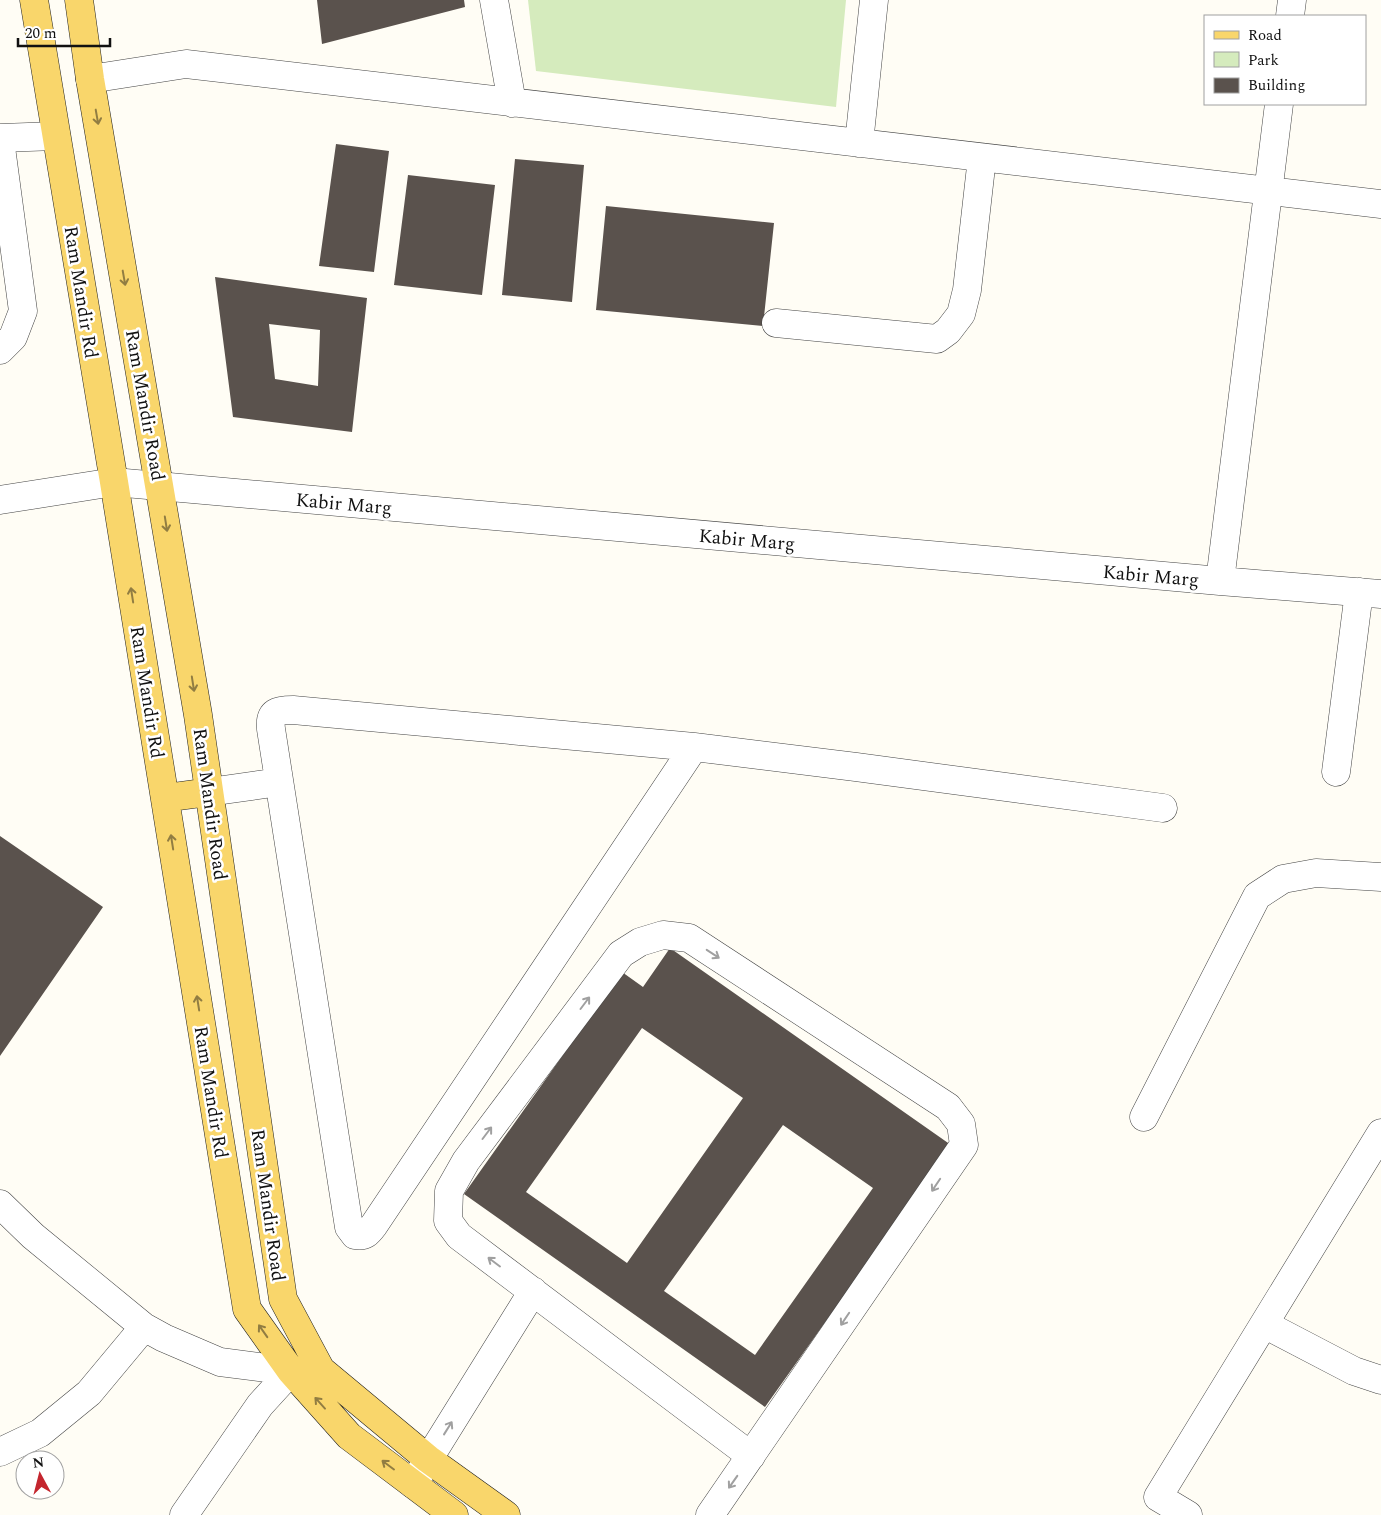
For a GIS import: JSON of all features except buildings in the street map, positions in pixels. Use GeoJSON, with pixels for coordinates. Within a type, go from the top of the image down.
{"type":"FeatureCollection","features":[{"type":"Feature","properties":{"kind":"main road","name":"Ram Mandir Rd"},"geometry":{"type":"LineString","coordinates":[[34,0],[114,482],[247,1309],[291,1371],[349,1436],[413,1484]]}},
{"type":"Feature","properties":{"kind":"main road","name":"Ram Mandir Road"},"geometry":{"type":"LineString","coordinates":[[79,0],[90,79],[198,715],[282,1299],[321,1370],[428,1459],[506,1515]]}},
{"type":"Feature","properties":{"kind":"main road"},"geometry":{"type":"LineString","coordinates":[[165,798],[209,792]]}},
{"type":"Feature","properties":{"kind":"main road"},"geometry":{"type":"LineString","coordinates":[[413,1484],[454,1515]]}},
{"type":"Feature","properties":{"kind":"street"},"geometry":{"type":"LineString","coordinates":[[494,0],[512,103]]}},
{"type":"Feature","properties":{"kind":"street"},"geometry":{"type":"LineString","coordinates":[[859,143],[874,0]]}},
{"type":"Feature","properties":{"kind":"street"},"geometry":{"type":"LineString","coordinates":[[1290,15],[1292,0]]}},
{"type":"Feature","properties":{"kind":"street"},"geometry":{"type":"LineString","coordinates":[[90,79],[186,64],[1381,204]]}},
{"type":"Feature","properties":{"kind":"street"},"geometry":{"type":"LineString","coordinates":[[1220,581],[1279,105]]}},
{"type":"Feature","properties":{"kind":"street"},"geometry":{"type":"LineString","coordinates":[[0,350],[13,337],[23,311],[0,139],[56,136]]}},
{"type":"Feature","properties":{"kind":"street"},"geometry":{"type":"LineString","coordinates":[[776,323],[937,339],[948,332],[961,314],[967,290],[982,158]]}},
{"type":"Feature","properties":{"kind":"street","name":"Kabir Marg"},"geometry":{"type":"LineString","coordinates":[[0,500],[114,482],[1370,593]]}},
{"type":"Feature","properties":{"kind":"street"},"geometry":{"type":"LineString","coordinates":[[1336,772],[1370,593]]}},
{"type":"Feature","properties":{"kind":"street"},"geometry":{"type":"LineString","coordinates":[[694,748],[374,1225],[367,1234],[355,1235],[349,1227],[279,782],[270,721],[273,714],[281,710],[694,748],[866,768],[1163,808]]}},
{"type":"Feature","properties":{"kind":"street"},"geometry":{"type":"LineString","coordinates":[[209,792],[279,782]]}},
{"type":"Feature","properties":{"kind":"street"},"geometry":{"type":"LineString","coordinates":[[1144,1117],[1257,896],[1283,879],[1316,873],[1381,877]]}},
{"type":"Feature","properties":{"kind":"street"},"geometry":{"type":"LineString","coordinates":[[710,1515],[751,1456],[964,1145],[961,1124],[948,1107],[689,938],[663,935],[640,942],[621,954],[466,1161],[449,1191],[448,1221],[459,1236],[751,1456]]}},
{"type":"Feature","properties":{"kind":"street"},"geometry":{"type":"LineString","coordinates":[[1188,1515],[1158,1497],[1381,1133]]}},
{"type":"Feature","properties":{"kind":"street"},"geometry":{"type":"LineString","coordinates":[[0,1204],[34,1236],[144,1327],[164,1338],[220,1362],[291,1371]]}},
{"type":"Feature","properties":{"kind":"street"},"geometry":{"type":"LineString","coordinates":[[413,1484],[533,1292]]}},
{"type":"Feature","properties":{"kind":"street"},"geometry":{"type":"LineString","coordinates":[[1264,1324],[1354,1371],[1381,1380]]}},
{"type":"Feature","properties":{"kind":"street"},"geometry":{"type":"LineString","coordinates":[[0,1452],[40,1433],[89,1393],[144,1327]]}},
{"type":"Feature","properties":{"kind":"street"},"geometry":{"type":"LineString","coordinates":[[184,1515],[260,1405],[291,1371]]}},
{"type":"Feature","properties":{"kind":"green space"},"geometry":{"type":"Polygon","coordinates":[[[528,0],[846,0],[836,107],[536,71],[528,0]]]}}]}
